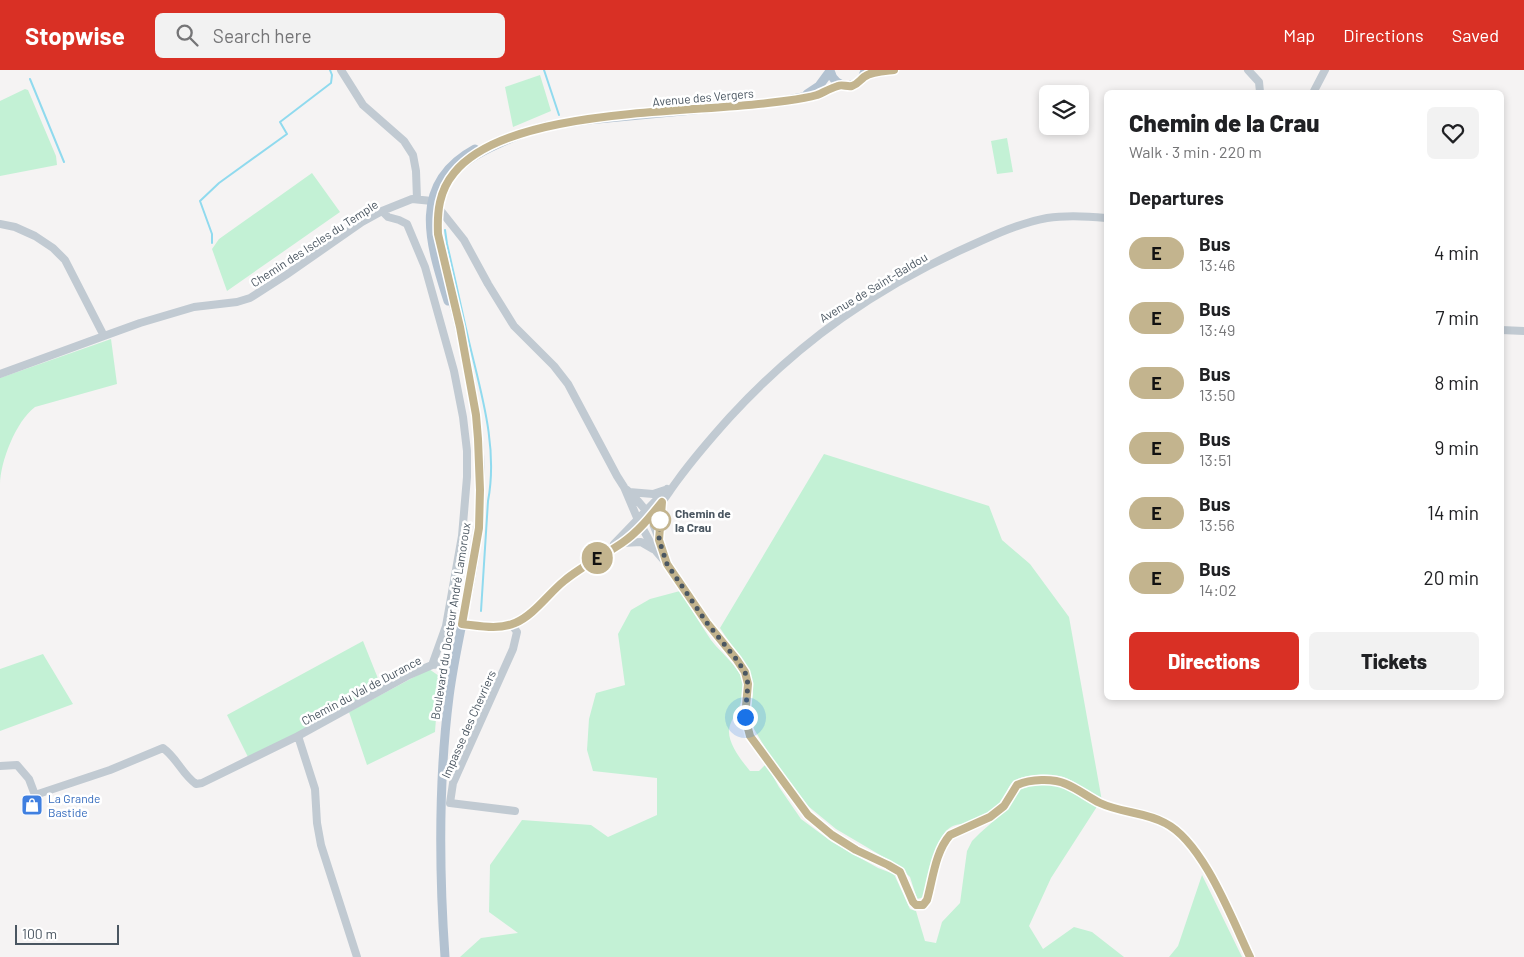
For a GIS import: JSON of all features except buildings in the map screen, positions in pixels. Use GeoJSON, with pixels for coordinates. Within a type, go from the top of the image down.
{"type":"FeatureCollection","features":[{"type":"Feature","properties":{"kind":"main road"},"geometry":{"type":"LineString","coordinates":[[864,74],[893,70]]}},
{"type":"Feature","properties":{"kind":"main road"},"geometry":{"type":"LineString","coordinates":[[830,71],[833,79],[840,85]]}},
{"type":"Feature","properties":{"kind":"main road","name":"Avenue des Vergers"},"geometry":{"type":"LineString","coordinates":[[793,100],[819,86],[830,71]]}},
{"type":"Feature","properties":{"kind":"main road","name":"Avenue des Vergers"},"geometry":{"type":"LineString","coordinates":[[526,132],[546,126],[587,120],[793,100],[818,94],[840,85],[854,85],[864,74]]}},
{"type":"Feature","properties":{"kind":"main road","name":"Boulevard du Docteur André Lamoroux"},"geometry":{"type":"LineString","coordinates":[[464,350],[435,254],[429,223],[435,205],[453,174],[483,150],[526,132]]}},
{"type":"Feature","properties":{"kind":"main road","name":"Boulevard du Docteur André Lamoroux"},"geometry":{"type":"LineString","coordinates":[[446,957],[441,890],[440,826],[446,722],[454,663],[475,554],[480,490],[476,415],[464,350],[443,261],[438,234],[434,190],[446,171],[463,156],[497,140],[526,132]]}},
{"type":"Feature","properties":{"kind":"street"},"geometry":{"type":"LineString","coordinates":[[341,70],[364,105],[404,141],[413,155],[416,171],[417,198]]}},
{"type":"Feature","properties":{"kind":"street"},"geometry":{"type":"LineString","coordinates":[[1248,70],[1259,82],[1260,90]]}},
{"type":"Feature","properties":{"kind":"street"},"geometry":{"type":"LineString","coordinates":[[1315,90],[1325,70]]}},
{"type":"Feature","properties":{"kind":"street","name":"Chemin des Iscles du Temple"},"geometry":{"type":"LineString","coordinates":[[0,374],[140,323],[194,307],[237,302],[250,298],[362,222],[382,211],[406,200],[417,198],[435,205]]}},
{"type":"Feature","properties":{"kind":"street"},"geometry":{"type":"LineString","coordinates":[[435,205],[464,240],[514,326],[554,366],[568,384],[617,476],[649,514],[667,564]]}},
{"type":"Feature","properties":{"kind":"street"},"geometry":{"type":"LineString","coordinates":[[382,211],[388,217],[407,224],[426,267],[454,371],[463,417],[467,451],[467,477],[462,536],[446,626],[432,665]]}},
{"type":"Feature","properties":{"kind":"street","name":"Avenue de Saint-Baldou"},"geometry":{"type":"LineString","coordinates":[[512,625],[530,613],[566,579],[622,543],[662,502],[676,482],[730,417],[778,369],[828,327],[934,263],[1022,224],[1061,217],[1104,218]]}},
{"type":"Feature","properties":{"kind":"street"},"geometry":{"type":"LineString","coordinates":[[0,224],[15,227],[34,236],[53,248],[65,260],[104,336]]}},
{"type":"Feature","properties":{"kind":"street"},"geometry":{"type":"LineString","coordinates":[[1504,330],[1524,331]]}},
{"type":"Feature","properties":{"kind":"street","name":"Avenue de Saint-Baldou"},"geometry":{"type":"LineString","coordinates":[[649,514],[666,490],[676,482]]}},
{"type":"Feature","properties":{"kind":"street"},"geometry":{"type":"LineString","coordinates":[[627,490],[653,494],[666,490]]}},
{"type":"Feature","properties":{"kind":"street"},"geometry":{"type":"LineString","coordinates":[[627,490],[640,523],[654,549],[667,564],[707,623],[742,666],[748,684],[745,717],[748,731],[802,808],[832,835],[856,850],[900,872],[916,905],[923,905],[927,900],[939,854],[945,840],[950,835],[990,817],[1004,806],[1017,785],[1040,781],[1061,782],[1103,804],[1156,819],[1176,829],[1184,836],[1203,862],[1250,957]]}},
{"type":"Feature","properties":{"kind":"street"},"geometry":{"type":"LineString","coordinates":[[659,540],[662,502]]}},
{"type":"Feature","properties":{"kind":"street","name":"Avenue de Saint-Baldou"},"geometry":{"type":"LineString","coordinates":[[606,552],[640,523]]}},
{"type":"Feature","properties":{"kind":"street"},"geometry":{"type":"LineString","coordinates":[[622,543],[641,542],[654,549]]}},
{"type":"Feature","properties":{"kind":"street"},"geometry":{"type":"LineString","coordinates":[[462,624],[495,627],[512,625]]}},
{"type":"Feature","properties":{"kind":"street","name":"Impasse des Chevriers"},"geometry":{"type":"LineString","coordinates":[[512,625],[517,632],[513,649],[453,782],[450,803],[515,811]]}},
{"type":"Feature","properties":{"kind":"street","name":"Chemin du Val de Durance"},"geometry":{"type":"LineString","coordinates":[[357,957],[321,845],[317,823],[315,789],[298,736],[386,687],[432,665],[454,663]]}},
{"type":"Feature","properties":{"kind":"street"},"geometry":{"type":"LineString","coordinates":[[0,766],[17,765],[29,779],[35,795],[110,770],[164,748],[171,754],[186,778],[196,784],[298,736]]}},
{"type":"Feature","properties":{"kind":"green space"},"geometry":{"type":"Polygon","coordinates":[[[540,75],[551,111],[513,127],[505,87],[540,75]]]}},
{"type":"Feature","properties":{"kind":"green space"},"geometry":{"type":"Polygon","coordinates":[[[25,89],[28,90],[56,156],[57,165],[0,176],[0,101],[25,89]]]}},
{"type":"Feature","properties":{"kind":"green space"},"geometry":{"type":"Polygon","coordinates":[[[1007,138],[1013,172],[997,174],[991,141],[1007,138]]]}},
{"type":"Feature","properties":{"kind":"green space"},"geometry":{"type":"Polygon","coordinates":[[[312,173],[340,212],[227,291],[212,249],[219,239],[312,173]]]}},
{"type":"Feature","properties":{"kind":"green space"},"geometry":{"type":"Polygon","coordinates":[[[111,339],[117,384],[35,407],[28,413],[10,443],[3,465],[0,485],[0,378],[111,339]]]}},
{"type":"Feature","properties":{"kind":"green space"},"geometry":{"type":"Polygon","coordinates":[[[824,454],[989,506],[1002,540],[1030,564],[1069,617],[1102,801],[1061,776],[1037,775],[1015,780],[1002,801],[989,813],[978,820],[954,826],[945,833],[940,840],[924,897],[917,899],[910,877],[897,865],[836,829],[808,806],[769,754],[749,717],[753,694],[752,681],[742,661],[720,628],[824,454]]]}},
{"type":"Feature","properties":{"kind":"green space"},"geometry":{"type":"Polygon","coordinates":[[[680,591],[711,640],[741,677],[744,690],[743,697],[729,730],[733,746],[740,757],[750,771],[759,771],[766,764],[801,819],[832,842],[878,868],[894,874],[910,909],[916,911],[925,941],[936,943],[942,922],[960,903],[967,851],[972,841],[1006,810],[1015,793],[1021,789],[1033,785],[1058,785],[1098,805],[1051,878],[1029,926],[1043,949],[1074,927],[1092,932],[1124,957],[460,957],[481,938],[518,933],[489,912],[490,865],[522,820],[591,825],[608,837],[657,815],[657,778],[593,771],[587,750],[589,719],[596,693],[625,685],[618,634],[631,610],[650,599],[680,591]]]}},
{"type":"Feature","properties":{"kind":"green space"},"geometry":{"type":"Polygon","coordinates":[[[363,641],[381,686],[290,737],[248,757],[227,715],[363,641]]]}},
{"type":"Feature","properties":{"kind":"green space"},"geometry":{"type":"Polygon","coordinates":[[[43,654],[73,704],[0,731],[0,669],[43,654]]]}},
{"type":"Feature","properties":{"kind":"green space"},"geometry":{"type":"Polygon","coordinates":[[[429,669],[439,676],[435,732],[367,765],[349,712],[429,669]]]}},
{"type":"Feature","properties":{"kind":"green space"},"geometry":{"type":"Polygon","coordinates":[[[1202,875],[1242,957],[1169,957],[1178,946],[1202,875]]]}},
{"type":"Feature","properties":{"kind":"waterway"},"geometry":{"type":"LineString","coordinates":[[212,243],[212,234],[200,201],[219,183],[287,134],[280,122],[331,83],[332,75],[330,70]]}},
{"type":"Feature","properties":{"kind":"waterway"},"geometry":{"type":"LineString","coordinates":[[544,70],[559,115]]}},
{"type":"Feature","properties":{"kind":"waterway"},"geometry":{"type":"LineString","coordinates":[[30,79],[64,162]]}},
{"type":"Feature","properties":{"kind":"waterway"},"geometry":{"type":"LineString","coordinates":[[445,230],[484,403],[490,442],[491,481],[481,611]]}},
{"type":"Feature","properties":{"kind":"bus line","name":"E"},"geometry":{"type":"LineString","coordinates":[[894,70],[870,74],[863,77],[856,85],[840,85],[818,94],[778,102],[615,116],[546,126],[526,132],[483,150],[453,174],[440,200],[437,222],[438,234],[460,327],[476,415],[480,476],[479,528],[462,624],[500,627],[512,625],[523,619],[566,579],[622,543],[642,526],[662,502],[659,540],[667,564],[707,623],[745,672],[748,684],[745,717],[750,736],[808,815],[832,835],[856,850],[900,872],[916,905],[923,905],[927,900],[939,854],[945,840],[950,835],[990,817],[1004,806],[1017,785],[1040,781],[1061,782],[1103,804],[1166,823],[1184,836],[1203,862],[1250,957]]}},
{"type":"Feature","properties":{"kind":"place","name":"Chemin de la Crau"},"geometry":{"type":"Point","coordinates":[660,520]}},
{"type":"Feature","properties":{"kind":"place","name":"La Grande Bastide"},"geometry":{"type":"Point","coordinates":[32,805]}},
{"type":"Feature","properties":{"kind":"route"},"geometry":{"type":"LineString","coordinates":[[660,520],[659,540],[667,564],[707,623],[745,672],[748,690],[745,717]]}}]}
